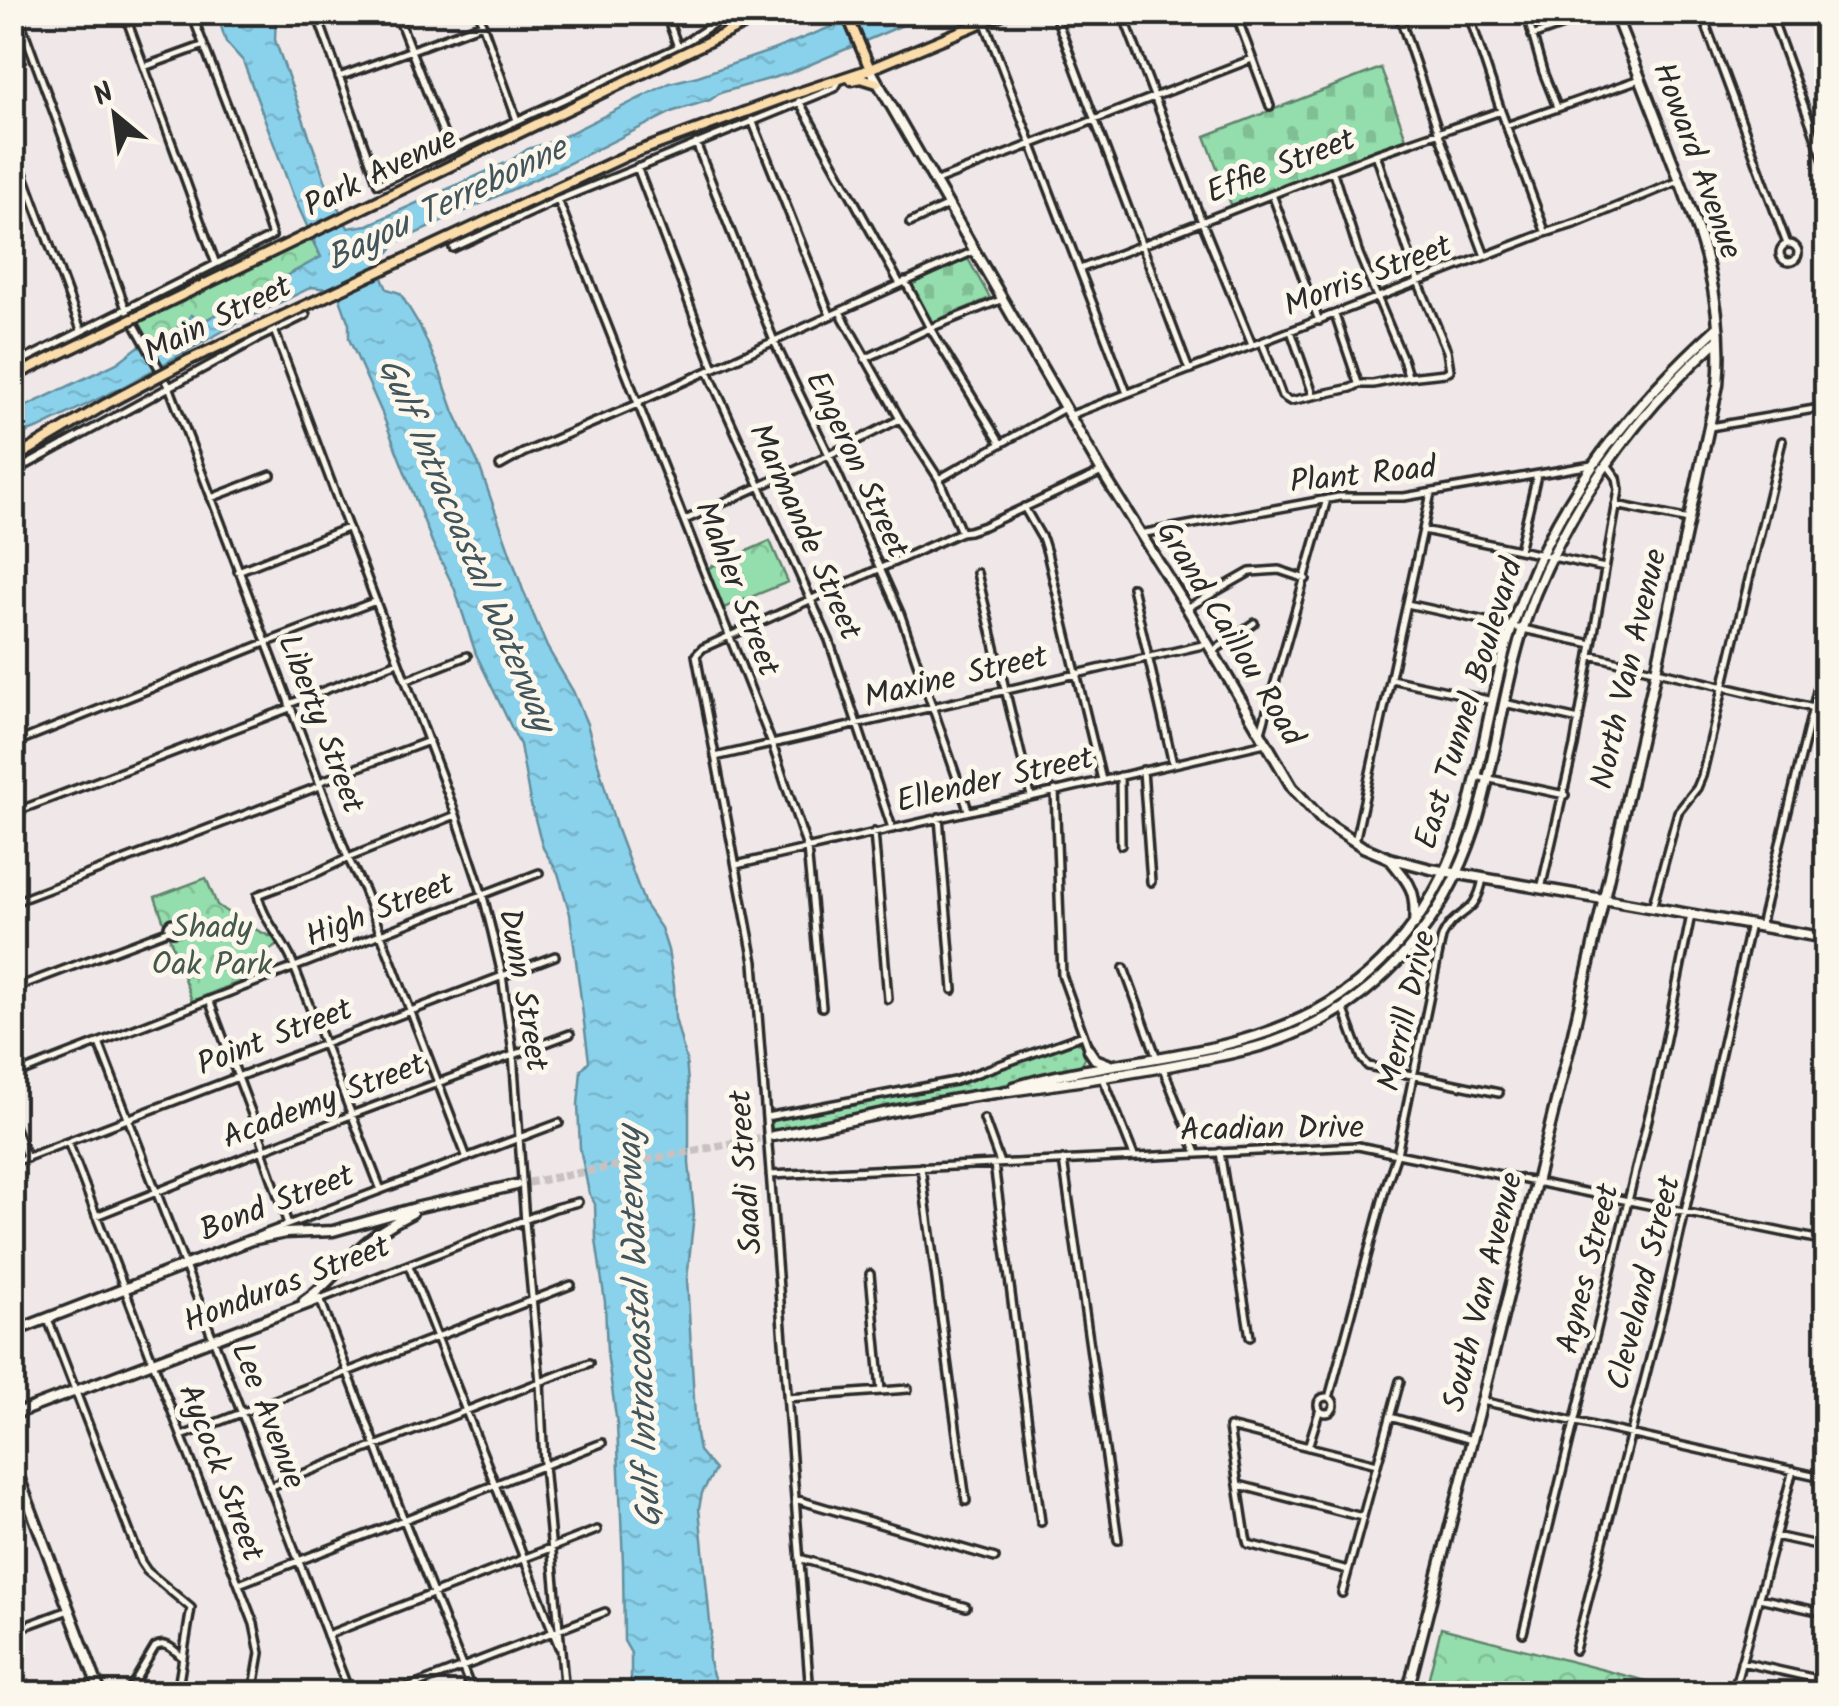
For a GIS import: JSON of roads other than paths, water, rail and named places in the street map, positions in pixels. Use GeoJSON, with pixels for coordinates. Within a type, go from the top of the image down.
{"type":"FeatureCollection","features":[{"type":"Feature","properties":{"kind":"main road","name":"Park Avenue"},"geometry":{"type":"LineString","coordinates":[[12,376],[770,12]]}},
{"type":"Feature","properties":{"kind":"main road","name":"Grand Caillou Road"},"geometry":{"type":"LineString","coordinates":[[846,12],[870,69],[1102,472],[1283,774],[1322,820],[1389,858],[1826,938]]}},
{"type":"Feature","properties":{"kind":"main road","name":"Main Street"},"geometry":{"type":"LineString","coordinates":[[12,460],[106,404],[206,352],[628,155],[870,69],[1007,12]]}},
{"type":"Feature","properties":{"kind":"main road","name":"Howard Avenue"},"geometry":{"type":"LineString","coordinates":[[1614,12],[1703,242],[1712,281],[1720,368],[1705,448]]}},
{"type":"Feature","properties":{"kind":"main road"},"geometry":{"type":"LineString","coordinates":[[842,78],[878,83]]}},
{"type":"Feature","properties":{"kind":"main road","name":"East Tunnel Boulevard"},"geometry":{"type":"LineString","coordinates":[[773,1136],[1256,1036],[1322,1007],[1353,986],[1414,925],[1446,871],[1476,776],[1512,628],[1556,522],[1592,465],[1642,402],[1718,327]]}},
{"type":"Feature","properties":{"kind":"main road","name":"East Tunnel Boulevard"},"geometry":{"type":"LineString","coordinates":[[995,1093],[1163,1068],[1271,1043],[1344,1007],[1376,983],[1413,945],[1458,873],[1475,826],[1523,630],[1568,524],[1606,464],[1661,396],[1718,340]]}},
{"type":"Feature","properties":{"kind":"main road","name":"North Van Avenue"},"geometry":{"type":"LineString","coordinates":[[1602,900],[1705,448]]}},
{"type":"Feature","properties":{"kind":"main road"},"geometry":{"type":"LineString","coordinates":[[1389,858],[1414,892],[1414,925]]}},
{"type":"Feature","properties":{"kind":"main road","name":"South Van Avenue"},"geometry":{"type":"LineString","coordinates":[[1407,1694],[1537,1182],[1602,900]]}},
{"type":"Feature","properties":{"kind":"main road"},"geometry":{"type":"LineString","coordinates":[[1089,1050],[1098,1061],[1117,1065]]}},
{"type":"Feature","properties":{"kind":"main road"},"geometry":{"type":"LineString","coordinates":[[1076,1073],[1086,1066],[1089,1050]]}},
{"type":"Feature","properties":{"kind":"main road"},"geometry":{"type":"LineString","coordinates":[[1163,1068],[1169,1058],[1180,1053]]}},
{"type":"Feature","properties":{"kind":"main road"},"geometry":{"type":"LineString","coordinates":[[1144,1071],[1158,1058]]}},
{"type":"Feature","properties":{"kind":"main road"},"geometry":{"type":"LineString","coordinates":[[251,1240],[333,1230],[516,1185]]}},
{"type":"Feature","properties":{"kind":"main road"},"geometry":{"type":"LineString","coordinates":[[290,1309],[336,1275],[383,1228],[430,1205]]}},
{"type":"Feature","properties":{"kind":"main road","name":"Bond Street"},"geometry":{"type":"LineString","coordinates":[[12,1332],[251,1240]]}},
{"type":"Feature","properties":{"kind":"main road","name":"Honduras Street"},"geometry":{"type":"LineString","coordinates":[[12,1415],[320,1299]]}},
{"type":"Feature","properties":{"kind":"main road"},"geometry":{"type":"LineString","coordinates":[[12,1460],[101,1694]]}},
{"type":"Feature","properties":{"kind":"street","name":"Liberty Street"},"geometry":{"type":"LineString","coordinates":[[17,12],[126,309],[169,386],[264,642],[467,1158]]}},
{"type":"Feature","properties":{"kind":"street"},"geometry":{"type":"LineString","coordinates":[[124,12],[216,264]]}},
{"type":"Feature","properties":{"kind":"street"},"geometry":{"type":"LineString","coordinates":[[12,366],[272,236],[191,12]]}},
{"type":"Feature","properties":{"kind":"street"},"geometry":{"type":"LineString","coordinates":[[316,12],[338,77],[482,24]]}},
{"type":"Feature","properties":{"kind":"street"},"geometry":{"type":"LineString","coordinates":[[396,12],[450,151]]}},
{"type":"Feature","properties":{"kind":"street"},"geometry":{"type":"LineString","coordinates":[[478,12],[517,120]]}},
{"type":"Feature","properties":{"kind":"street"},"geometry":{"type":"LineString","coordinates":[[666,12],[678,46]]}},
{"type":"Feature","properties":{"kind":"street","name":"Park Avenue"},"geometry":{"type":"LineString","coordinates":[[338,77],[378,184],[678,46],[732,12]]}},
{"type":"Feature","properties":{"kind":"street"},"geometry":{"type":"LineString","coordinates":[[1054,12],[1190,370]]}},
{"type":"Feature","properties":{"kind":"street"},"geometry":{"type":"LineString","coordinates":[[1122,12],[1252,346]]}},
{"type":"Feature","properties":{"kind":"street"},"geometry":{"type":"LineString","coordinates":[[1235,12],[1270,106]]}},
{"type":"Feature","properties":{"kind":"street"},"geometry":{"type":"LineString","coordinates":[[1409,12],[1398,14],[1485,256]]}},
{"type":"Feature","properties":{"kind":"street"},"geometry":{"type":"LineString","coordinates":[[1468,12],[1546,232]]}},
{"type":"Feature","properties":{"kind":"street"},"geometry":{"type":"LineString","coordinates":[[1526,12],[1558,107]]}},
{"type":"Feature","properties":{"kind":"street"},"geometry":{"type":"LineString","coordinates":[[1532,36],[1599,12]]}},
{"type":"Feature","properties":{"kind":"street"},"geometry":{"type":"LineString","coordinates":[[1700,12],[1786,244]]}},
{"type":"Feature","properties":{"kind":"street"},"geometry":{"type":"LineString","coordinates":[[1770,12],[1826,166]]}},
{"type":"Feature","properties":{"kind":"street"},"geometry":{"type":"LineString","coordinates":[[985,23],[1127,394]]}},
{"type":"Feature","properties":{"kind":"street"},"geometry":{"type":"LineString","coordinates":[[144,67],[203,46]]}},
{"type":"Feature","properties":{"kind":"street"},"geometry":{"type":"LineString","coordinates":[[934,182],[1252,59]]}},
{"type":"Feature","properties":{"kind":"street","name":"Main Street"},"geometry":{"type":"LineString","coordinates":[[454,248],[696,142],[835,88],[842,78]]}},
{"type":"Feature","properties":{"kind":"street"},"geometry":{"type":"LineString","coordinates":[[1506,126],[1641,79]]}},
{"type":"Feature","properties":{"kind":"street"},"geometry":{"type":"LineString","coordinates":[[800,101],[1000,444]]}},
{"type":"Feature","properties":{"kind":"street","name":"Effie Street"},"geometry":{"type":"LineString","coordinates":[[1080,268],[1376,154],[1501,112]]}},
{"type":"Feature","properties":{"kind":"street"},"geometry":{"type":"LineString","coordinates":[[752,120],[830,316]]}},
{"type":"Feature","properties":{"kind":"street","name":"Engeron Street"},"geometry":{"type":"LineString","coordinates":[[696,142],[774,340],[900,613],[968,810]]}},
{"type":"Feature","properties":{"kind":"street"},"geometry":{"type":"LineString","coordinates":[[12,143],[81,330]]}},
{"type":"Feature","properties":{"kind":"street"},"geometry":{"type":"LineString","coordinates":[[1262,342],[1286,400],[1450,370],[1447,351],[1418,282],[1376,154]]}},
{"type":"Feature","properties":{"kind":"street","name":"Marmande Street"},"geometry":{"type":"LineString","coordinates":[[637,167],[711,369],[828,640],[892,828]]}},
{"type":"Feature","properties":{"kind":"street"},"geometry":{"type":"LineString","coordinates":[[1334,172],[1359,254],[1408,376]]}},
{"type":"Feature","properties":{"kind":"street","name":"Morris Street"},"geometry":{"type":"LineString","coordinates":[[938,480],[1068,411],[1127,394],[1680,181]]}},
{"type":"Feature","properties":{"kind":"street"},"geometry":{"type":"LineString","coordinates":[[1272,196],[1319,320]]}},
{"type":"Feature","properties":{"kind":"street","name":"Mahler Street"},"geometry":{"type":"LineString","coordinates":[[558,200],[772,744],[807,848],[822,1007]]}},
{"type":"Feature","properties":{"kind":"street"},"geometry":{"type":"LineString","coordinates":[[910,223],[948,204]]}},
{"type":"Feature","properties":{"kind":"street"},"geometry":{"type":"LineString","coordinates":[[500,466],[975,250]]}},
{"type":"Feature","properties":{"kind":"street"},"geometry":{"type":"LineString","coordinates":[[865,359],[1002,299]]}},
{"type":"Feature","properties":{"kind":"street"},"geometry":{"type":"LineString","coordinates":[[840,312],[938,480],[961,532]]}},
{"type":"Feature","properties":{"kind":"street","name":"Main Street"},"geometry":{"type":"LineString","coordinates":[[12,473],[306,315]]}},
{"type":"Feature","properties":{"kind":"street"},"geometry":{"type":"LineString","coordinates":[[1334,315],[1359,384]]}},
{"type":"Feature","properties":{"kind":"street","name":"Dunn Street"},"geometry":{"type":"LineString","coordinates":[[274,330],[456,815],[483,896],[502,976],[513,1054],[564,1694]]}},
{"type":"Feature","properties":{"kind":"street"},"geometry":{"type":"LineString","coordinates":[[1291,331],[1314,396]]}},
{"type":"Feature","properties":{"kind":"street"},"geometry":{"type":"LineString","coordinates":[[1710,427],[1826,408]]}},
{"type":"Feature","properties":{"kind":"street"},"geometry":{"type":"LineString","coordinates":[[685,520],[900,419]]}},
{"type":"Feature","properties":{"kind":"street"},"geometry":{"type":"LineString","coordinates":[[1651,908],[1678,812],[1702,776],[1782,441]]}},
{"type":"Feature","properties":{"kind":"street"},"geometry":{"type":"LineString","coordinates":[[1542,889],[1565,795],[1619,490],[1618,478],[1606,464]]}},
{"type":"Feature","properties":{"kind":"street","name":"Plant Road"},"geometry":{"type":"LineString","coordinates":[[1140,534],[1327,499],[1404,498],[1592,465]]}},
{"type":"Feature","properties":{"kind":"street"},"geometry":{"type":"LineString","coordinates":[[730,636],[1102,472]]}},
{"type":"Feature","properties":{"kind":"street"},"geometry":{"type":"LineString","coordinates":[[1519,550],[1537,474]]}},
{"type":"Feature","properties":{"kind":"street"},"geometry":{"type":"LineString","coordinates":[[211,498],[271,475]]}},
{"type":"Feature","properties":{"kind":"street"},"geometry":{"type":"LineString","coordinates":[[1356,842],[1430,493]]}},
{"type":"Feature","properties":{"kind":"street"},"geometry":{"type":"LineString","coordinates":[[1263,739],[1327,499]]}},
{"type":"Feature","properties":{"kind":"street"},"geometry":{"type":"LineString","coordinates":[[1616,504],[1690,520]]}},
{"type":"Feature","properties":{"kind":"street"},"geometry":{"type":"LineString","coordinates":[[1024,508],[1047,552],[1102,780]]}},
{"type":"Feature","properties":{"kind":"street"},"geometry":{"type":"LineString","coordinates":[[238,571],[348,528]]}},
{"type":"Feature","properties":{"kind":"street"},"geometry":{"type":"LineString","coordinates":[[1423,530],[1605,568]]}},
{"type":"Feature","properties":{"kind":"street"},"geometry":{"type":"LineString","coordinates":[[1187,608],[1250,572],[1278,570],[1306,579]]}},
{"type":"Feature","properties":{"kind":"street"},"geometry":{"type":"LineString","coordinates":[[977,573],[1030,796]]}},
{"type":"Feature","properties":{"kind":"street"},"geometry":{"type":"LineString","coordinates":[[1132,588],[1173,764]]}},
{"type":"Feature","properties":{"kind":"street"},"geometry":{"type":"LineString","coordinates":[[12,744],[376,601]]}},
{"type":"Feature","properties":{"kind":"street"},"geometry":{"type":"LineString","coordinates":[[1407,604],[1592,644]]}},
{"type":"Feature","properties":{"kind":"street"},"geometry":{"type":"LineString","coordinates":[[1210,648],[1254,623]]}},
{"type":"Feature","properties":{"kind":"street","name":"Saadi Street"},"geometry":{"type":"LineString","coordinates":[[730,636],[698,652],[696,663],[754,962],[810,1694]]}},
{"type":"Feature","properties":{"kind":"street","name":"Maxine Street"},"geometry":{"type":"LineString","coordinates":[[715,757],[1149,657],[1210,648]]}},
{"type":"Feature","properties":{"kind":"street","name":"Cleveland Street"},"geometry":{"type":"LineString","coordinates":[[1575,1650],[1826,654]]}},
{"type":"Feature","properties":{"kind":"street"},"geometry":{"type":"LineString","coordinates":[[1590,655],[1826,711]]}},
{"type":"Feature","properties":{"kind":"street"},"geometry":{"type":"LineString","coordinates":[[406,680],[466,656]]}},
{"type":"Feature","properties":{"kind":"street"},"geometry":{"type":"LineString","coordinates":[[12,813],[399,662]]}},
{"type":"Feature","properties":{"kind":"street"},"geometry":{"type":"LineString","coordinates":[[1391,679],[1579,720]]}},
{"type":"Feature","properties":{"kind":"street","name":"Ellender Street"},"geometry":{"type":"LineString","coordinates":[[736,865],[1173,764],[1263,739]]}},
{"type":"Feature","properties":{"kind":"street"},"geometry":{"type":"LineString","coordinates":[[12,902],[429,741]]}},
{"type":"Feature","properties":{"kind":"street"},"geometry":{"type":"LineString","coordinates":[[1143,770],[1151,882]]}},
{"type":"Feature","properties":{"kind":"street"},"geometry":{"type":"LineString","coordinates":[[1120,776],[1121,845]]}},
{"type":"Feature","properties":{"kind":"street"},"geometry":{"type":"LineString","coordinates":[[1476,776],[1565,795]]}},
{"type":"Feature","properties":{"kind":"street"},"geometry":{"type":"LineString","coordinates":[[1054,790],[1062,975],[1089,1050]]}},
{"type":"Feature","properties":{"kind":"street"},"geometry":{"type":"LineString","coordinates":[[381,1190],[295,968],[285,945],[261,910],[258,895],[456,815]]}},
{"type":"Feature","properties":{"kind":"street"},"geometry":{"type":"LineString","coordinates":[[939,817],[953,990]]}},
{"type":"Feature","properties":{"kind":"street"},"geometry":{"type":"LineString","coordinates":[[874,832],[888,999]]}},
{"type":"Feature","properties":{"kind":"street","name":"High Street"},"geometry":{"type":"LineString","coordinates":[[12,1076],[538,873]]}},
{"type":"Feature","properties":{"kind":"street","name":"Merrill Drive"},"geometry":{"type":"LineString","coordinates":[[1329,1398],[1397,1154],[1442,937],[1448,926],[1480,898],[1483,878]]}},
{"type":"Feature","properties":{"kind":"street","name":"Agnes Street"},"geometry":{"type":"LineString","coordinates":[[1523,1632],[1664,1052],[1691,914]]}},
{"type":"Feature","properties":{"kind":"street"},"geometry":{"type":"LineString","coordinates":[[12,989],[168,930]]}},
{"type":"Feature","properties":{"kind":"street","name":"Point Street"},"geometry":{"type":"LineString","coordinates":[[12,1163],[554,956]]}},
{"type":"Feature","properties":{"kind":"street"},"geometry":{"type":"LineString","coordinates":[[1124,968],[1158,1058]]}},
{"type":"Feature","properties":{"kind":"street"},"geometry":{"type":"LineString","coordinates":[[209,1000],[288,1224]]}},
{"type":"Feature","properties":{"kind":"street"},"geometry":{"type":"LineString","coordinates":[[1344,1007],[1364,1064],[1499,1093]]}},
{"type":"Feature","properties":{"kind":"street","name":"Academy Street"},"geometry":{"type":"LineString","coordinates":[[96,1216],[570,1034]]}},
{"type":"Feature","properties":{"kind":"street"},"geometry":{"type":"LineString","coordinates":[[766,1118],[955,1081],[1084,1036]]}},
{"type":"Feature","properties":{"kind":"street","name":"Lee Avenue"},"geometry":{"type":"LineString","coordinates":[[99,1043],[350,1694]]}},
{"type":"Feature","properties":{"kind":"street"},"geometry":{"type":"LineString","coordinates":[[1163,1068],[1197,1153]]}},
{"type":"Feature","properties":{"kind":"street"},"geometry":{"type":"LineString","coordinates":[[1103,1078],[1134,1156]]}},
{"type":"Feature","properties":{"kind":"street"},"geometry":{"type":"LineString","coordinates":[[984,1120],[997,1164],[1041,1522]]}},
{"type":"Feature","properties":{"kind":"street"},"geometry":{"type":"LineString","coordinates":[[12,1121],[27,1158]]}},
{"type":"Feature","properties":{"kind":"street","name":"Bond Street"},"geometry":{"type":"LineString","coordinates":[[251,1240],[559,1123]]}},
{"type":"Feature","properties":{"kind":"street","name":"Aycock Street"},"geometry":{"type":"LineString","coordinates":[[68,1142],[258,1635],[260,1653],[253,1694]]}},
{"type":"Feature","properties":{"kind":"street","name":"Acadian Drive"},"geometry":{"type":"LineString","coordinates":[[770,1175],[1347,1146],[1826,1241]]}},
{"type":"Feature","properties":{"kind":"street"},"geometry":{"type":"LineString","coordinates":[[1220,1152],[1250,1337]]}},
{"type":"Feature","properties":{"kind":"street"},"geometry":{"type":"LineString","coordinates":[[1063,1160],[1118,1540]]}},
{"type":"Feature","properties":{"kind":"street"},"geometry":{"type":"LineString","coordinates":[[920,1168],[966,1500]]}},
{"type":"Feature","properties":{"kind":"street","name":"Honduras Street"},"geometry":{"type":"LineString","coordinates":[[320,1299],[578,1202]]}},
{"type":"Feature","properties":{"kind":"street"},"geometry":{"type":"LineString","coordinates":[[409,1266],[494,1486],[556,1630]]}},
{"type":"Feature","properties":{"kind":"street"},"geometry":{"type":"LineString","coordinates":[[870,1274],[880,1391]]}},
{"type":"Feature","properties":{"kind":"street"},"geometry":{"type":"LineString","coordinates":[[336,1275],[338,1287],[350,1288]]}},
{"type":"Feature","properties":{"kind":"street"},"geometry":{"type":"LineString","coordinates":[[182,1436],[571,1285]]}},
{"type":"Feature","properties":{"kind":"street"},"geometry":{"type":"LineString","coordinates":[[320,1299],[473,1694]]}},
{"type":"Feature","properties":{"kind":"street"},"geometry":{"type":"LineString","coordinates":[[48,1319],[141,1562],[192,1608],[177,1694]]}},
{"type":"Feature","properties":{"kind":"street"},"geometry":{"type":"LineString","coordinates":[[270,1487],[589,1362]]}},
{"type":"Feature","properties":{"kind":"street"},"geometry":{"type":"LineString","coordinates":[[1342,1594],[1400,1381]]}},
{"type":"Feature","properties":{"kind":"street"},"geometry":{"type":"LineString","coordinates":[[787,1398],[908,1388]]}},
{"type":"Feature","properties":{"kind":"street","name":"Merrill Drive"},"geometry":{"type":"LineString","coordinates":[[1329,1398],[1334,1409],[1327,1414],[1320,1410],[1320,1401],[1329,1398]]}},
{"type":"Feature","properties":{"kind":"street"},"geometry":{"type":"LineString","coordinates":[[1482,1402],[1826,1478]]}},
{"type":"Feature","properties":{"kind":"street"},"geometry":{"type":"LineString","coordinates":[[1308,1447],[1320,1410]]}},
{"type":"Feature","properties":{"kind":"street"},"geometry":{"type":"LineString","coordinates":[[1390,1417],[1472,1440]]}},
{"type":"Feature","properties":{"kind":"street"},"geometry":{"type":"LineString","coordinates":[[1348,1570],[1248,1544],[1229,1427],[1376,1464]]}},
{"type":"Feature","properties":{"kind":"street"},"geometry":{"type":"LineString","coordinates":[[239,1584],[602,1443]]}},
{"type":"Feature","properties":{"kind":"street"},"geometry":{"type":"LineString","coordinates":[[1737,1679],[1793,1470]]}},
{"type":"Feature","properties":{"kind":"street"},"geometry":{"type":"LineString","coordinates":[[1238,1484],[1362,1517]]}},
{"type":"Feature","properties":{"kind":"street"},"geometry":{"type":"LineString","coordinates":[[795,1500],[995,1558]]}},
{"type":"Feature","properties":{"kind":"street"},"geometry":{"type":"LineString","coordinates":[[327,1635],[597,1530]]}},
{"type":"Feature","properties":{"kind":"street"},"geometry":{"type":"LineString","coordinates":[[1776,1536],[1826,1547]]}},
{"type":"Feature","properties":{"kind":"street"},"geometry":{"type":"LineString","coordinates":[[800,1558],[966,1607]]}},
{"type":"Feature","properties":{"kind":"street"},"geometry":{"type":"LineString","coordinates":[[1759,1598],[1826,1613]]}},
{"type":"Feature","properties":{"kind":"street"},"geometry":{"type":"LineString","coordinates":[[12,1631],[69,1610]]}},
{"type":"Feature","properties":{"kind":"street"},"geometry":{"type":"LineString","coordinates":[[392,1694],[605,1612]]}},
{"type":"Feature","properties":{"kind":"street"},"geometry":{"type":"LineString","coordinates":[[127,1694],[155,1647],[166,1644],[183,1658]]}},
{"type":"Feature","properties":{"kind":"street"},"geometry":{"type":"LineString","coordinates":[[1742,1662],[1826,1681]]}},
{"type":"Feature","properties":{"kind":"street"},"geometry":{"type":"LineString","coordinates":[[12,1666],[23,1694]]}},
{"type":"Feature","properties":{"kind":"water"},"geometry":{"type":"Polygon","coordinates":[[[217,13],[276,13],[275,40],[325,180],[348,228],[368,225],[510,161],[528,149],[554,141],[670,83],[773,50],[866,13],[931,13],[790,73],[674,111],[397,242],[377,267],[387,289],[400,293],[420,326],[440,372],[479,465],[523,590],[587,724],[616,827],[645,905],[661,928],[668,950],[689,1095],[694,1214],[687,1279],[696,1434],[699,1451],[715,1470],[702,1493],[699,1508],[711,1633],[709,1658],[720,1693],[629,1693],[631,1653],[624,1641],[617,1424],[595,1204],[580,1148],[581,1070],[589,1061],[570,914],[558,873],[543,848],[520,745],[476,654],[455,590],[349,339],[349,324],[339,296],[312,287],[126,385],[13,437],[12,413],[117,363],[138,347],[170,335],[176,338],[174,333],[191,315],[202,322],[321,257],[293,195],[243,61],[226,42],[217,13]]]}},
{"type":"Feature","properties":{"kind":"tunnel"},"geometry":{"type":"LineString","coordinates":[[516,1185],[771,1136]]}},
{"type":"Feature","properties":{"kind":"water label","name":"Bayou Terrebonne"},"geometry":{"type":"Point","coordinates":[447,205]}},
{"type":"Feature","properties":{"kind":"water label","name":"Gulf Intracoastal Waterway"},"geometry":{"type":"Point","coordinates":[465,545]}},
{"type":"Feature","properties":{"kind":"water label","name":"Gulf Intracoastal Waterway"},"geometry":{"type":"Point","coordinates":[641,1327]}},
{"type":"Feature","properties":{"kind":"park label","name":"Shady Oak Park"},"geometry":{"type":"Point","coordinates":[212,946]}}]}
